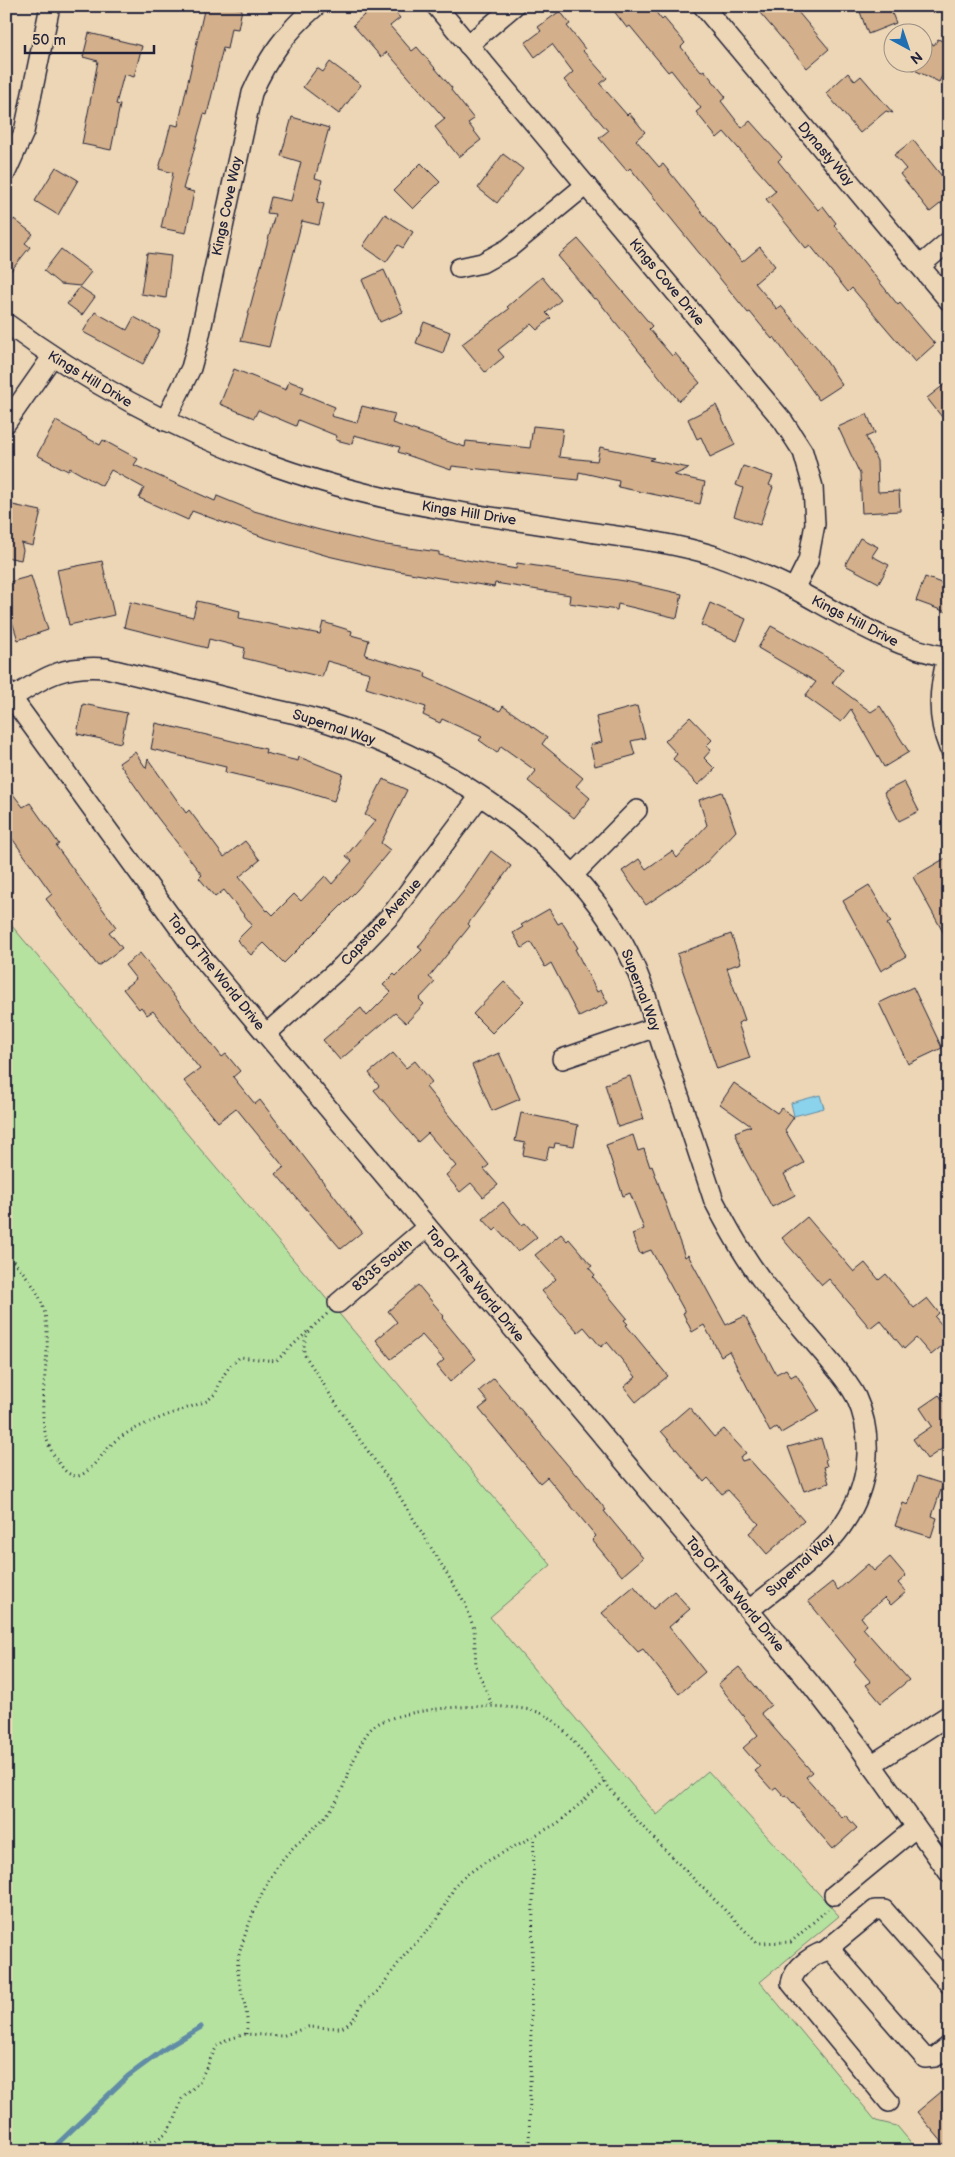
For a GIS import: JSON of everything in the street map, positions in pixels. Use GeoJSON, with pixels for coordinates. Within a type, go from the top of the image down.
{"type":"FeatureCollection","features":[{"type":"Feature","properties":{"kind":"street"},"geometry":{"type":"LineString","coordinates":[[6,172],[24,132],[50,6]]}},
{"type":"Feature","properties":{"kind":"street","name":"Kings Cove Way"},"geometry":{"type":"LineString","coordinates":[[165,421],[191,368],[199,339],[252,93],[267,62],[287,33],[316,6]]}},
{"type":"Feature","properties":{"kind":"street","name":"Kings Cove Drive"},"geometry":{"type":"LineString","coordinates":[[436,6],[784,421],[803,452],[813,487],[815,524],[808,561],[794,589]]}},
{"type":"Feature","properties":{"kind":"street"},"geometry":{"type":"LineString","coordinates":[[468,45],[514,6]]}},
{"type":"Feature","properties":{"kind":"street","name":"Dynasty Way"},"geometry":{"type":"LineString","coordinates":[[703,6],[949,301]]}},
{"type":"Feature","properties":{"kind":"street"},"geometry":{"type":"LineString","coordinates":[[458,268],[482,263],[509,248],[586,185]]}},
{"type":"Feature","properties":{"kind":"street"},"geometry":{"type":"LineString","coordinates":[[920,266],[949,241]]}},
{"type":"Feature","properties":{"kind":"street","name":"Kings Hill Drive"},"geometry":{"type":"LineString","coordinates":[[6,324],[52,357],[165,421],[233,452],[302,476],[353,490],[440,508],[665,544],[719,558],[794,589],[875,634],[910,649],[948,657]]}},
{"type":"Feature","properties":{"kind":"street"},"geometry":{"type":"LineString","coordinates":[[6,423],[52,357]]}},
{"type":"Feature","properties":{"kind":"street"},"geometry":{"type":"LineString","coordinates":[[948,657],[941,682],[938,707],[942,729],[949,748]]}},
{"type":"Feature","properties":{"kind":"street","name":"Supernal Way"},"geometry":{"type":"LineString","coordinates":[[9,694],[60,671],[82,666],[106,668],[328,722],[380,742],[432,766],[480,796],[530,834],[573,875],[600,908],[624,944],[642,985],[714,1201],[743,1255],[843,1376],[856,1396],[864,1419],[867,1443],[866,1469],[858,1498],[844,1524],[824,1547],[749,1610]]}},
{"type":"Feature","properties":{"kind":"street","name":"Top Of The World Drive"},"geometry":{"type":"LineString","coordinates":[[9,694],[194,948],[834,1714],[949,1873]]}},
{"type":"Feature","properties":{"kind":"street","name":"Capstone Avenue"},"geometry":{"type":"LineString","coordinates":[[266,1034],[342,966],[391,915],[480,796]]}},
{"type":"Feature","properties":{"kind":"street"},"geometry":{"type":"LineString","coordinates":[[573,875],[636,810]]}},
{"type":"Feature","properties":{"kind":"street"},"geometry":{"type":"LineString","coordinates":[[562,1059],[656,1027]]}},
{"type":"Feature","properties":{"kind":"street","name":"8335 South"},"geometry":{"type":"LineString","coordinates":[[338,1303],[427,1227]]}},
{"type":"Feature","properties":{"kind":"street"},"geometry":{"type":"LineString","coordinates":[[871,1764],[949,1715]]}},
{"type":"Feature","properties":{"kind":"street"},"geometry":{"type":"LineString","coordinates":[[834,1895],[915,1828]]}},
{"type":"Feature","properties":{"kind":"street"},"geometry":{"type":"LineString","coordinates":[[825,1951],[875,1910],[884,1910],[949,1984]]}},
{"type":"Feature","properties":{"kind":"street"},"geometry":{"type":"LineString","coordinates":[[889,2102],[791,1983],[793,1974],[820,1951],[831,1950],[926,2058],[935,2057],[949,2046]]}},
{"type":"Feature","properties":{"kind":"path"},"geometry":{"type":"LineString","coordinates":[[6,1254],[23,1271],[41,1299],[46,1320],[48,1344],[42,1410],[44,1433],[51,1454],[65,1471],[72,1475],[80,1476],[107,1448],[130,1432],[207,1401],[216,1393],[221,1379],[240,1357],[276,1361],[338,1303]]}},
{"type":"Feature","properties":{"kind":"path"},"geometry":{"type":"LineString","coordinates":[[308,1332],[303,1341],[304,1354],[311,1367],[392,1484],[465,1603],[474,1629],[476,1666],[492,1705]]}},
{"type":"Feature","properties":{"kind":"path"},"geometry":{"type":"LineString","coordinates":[[246,2034],[247,2010],[238,1966],[244,1942],[269,1879],[288,1853],[333,1806],[367,1733],[379,1723],[395,1716],[492,1705],[535,1710],[548,1716],[559,1726],[622,1804],[757,1943],[790,1942],[830,1907],[834,1895]]}},
{"type":"Feature","properties":{"kind":"path"},"geometry":{"type":"LineString","coordinates":[[118,2151],[129,2144],[155,2141],[162,2138],[172,2126],[182,2099],[199,2082],[217,2046],[226,2040],[246,2034],[282,2036],[308,2028],[341,2028],[346,2026],[354,2018],[362,2004],[378,1991],[403,1957],[437,1920],[456,1884],[461,1879],[503,1852],[534,1838],[572,1812],[584,1798],[604,1782]]}},
{"type":"Feature","properties":{"kind":"path"},"geometry":{"type":"LineString","coordinates":[[529,2151],[534,1838]]}},
{"type":"Feature","properties":{"kind":"green space"},"geometry":{"type":"Polygon","coordinates":[[[6,919],[551,1565],[490,1617],[657,1815],[708,1771],[839,1916],[760,1982],[876,2121],[897,2126],[918,2151],[6,2151],[6,919]]]}},
{"type":"Feature","properties":{"kind":"water"},"geometry":{"type":"Polygon","coordinates":[[[820,1095],[824,1108],[794,1116],[791,1103],[820,1095]]]}},
{"type":"Feature","properties":{"kind":"building"},"geometry":{"type":"Polygon","coordinates":[[[205,6],[226,6],[242,9],[238,29],[231,28],[227,49],[223,48],[207,115],[204,114],[183,189],[194,192],[186,233],[161,228],[173,173],[159,169],[171,124],[178,126],[205,6]]]}},
{"type":"Feature","properties":{"kind":"building"},"geometry":{"type":"Polygon","coordinates":[[[374,6],[390,6],[400,18],[390,26],[412,51],[417,47],[452,88],[451,90],[474,119],[468,123],[481,140],[459,157],[435,127],[445,119],[387,52],[381,57],[353,25],[374,6]]]}},
{"type":"Feature","properties":{"kind":"building"},"geometry":{"type":"Polygon","coordinates":[[[610,6],[651,6],[662,20],[664,18],[685,43],[681,47],[701,72],[704,70],[726,97],[721,101],[742,128],[750,121],[782,157],[778,161],[818,210],[823,206],[836,223],[834,225],[898,305],[900,303],[935,344],[915,362],[852,288],[848,292],[810,245],[806,248],[766,199],[776,191],[724,132],[717,138],[696,112],[701,108],[671,70],[668,72],[630,26],[627,28],[610,6]]]}},
{"type":"Feature","properties":{"kind":"building"},"geometry":{"type":"Polygon","coordinates":[[[754,6],[793,6],[829,49],[807,68],[754,6]]]}},
{"type":"Feature","properties":{"kind":"building"},"geometry":{"type":"Polygon","coordinates":[[[858,6],[889,6],[896,22],[882,22],[882,28],[868,34],[858,6]]]}},
{"type":"Feature","properties":{"kind":"building"},"geometry":{"type":"Polygon","coordinates":[[[560,11],[570,24],[567,26],[585,49],[583,51],[607,78],[600,84],[627,115],[629,113],[645,132],[636,140],[659,167],[663,164],[742,262],[760,247],[775,266],[755,283],[777,309],[781,306],[819,350],[842,385],[819,400],[774,337],[772,339],[750,312],[748,313],[630,168],[627,171],[599,138],[608,131],[564,80],[573,72],[552,44],[535,57],[525,43],[541,31],[538,27],[560,11]]]}},
{"type":"Feature","properties":{"kind":"building"},"geometry":{"type":"Polygon","coordinates":[[[89,33],[142,46],[134,77],[124,74],[116,104],[120,105],[111,150],[82,144],[98,61],[83,57],[89,33]]]}},
{"type":"Feature","properties":{"kind":"building"},"geometry":{"type":"Polygon","coordinates":[[[938,39],[949,44],[949,62],[939,82],[918,72],[932,72],[932,44],[934,45],[938,39]]]}},
{"type":"Feature","properties":{"kind":"building"},"geometry":{"type":"Polygon","coordinates":[[[330,62],[361,85],[339,114],[303,87],[317,68],[323,72],[330,62]]]}},
{"type":"Feature","properties":{"kind":"building"},"geometry":{"type":"Polygon","coordinates":[[[848,73],[855,81],[861,76],[893,113],[886,111],[860,133],[826,93],[848,73]]]}},
{"type":"Feature","properties":{"kind":"building"},"geometry":{"type":"Polygon","coordinates":[[[292,117],[329,128],[315,178],[322,180],[317,202],[324,204],[319,225],[302,221],[269,347],[241,341],[275,214],[267,213],[271,197],[291,201],[301,162],[281,156],[292,117]]]}},
{"type":"Feature","properties":{"kind":"building"},"geometry":{"type":"Polygon","coordinates":[[[913,140],[949,185],[949,197],[930,212],[900,174],[906,169],[894,155],[913,140]]]}},
{"type":"Feature","properties":{"kind":"building"},"geometry":{"type":"Polygon","coordinates":[[[503,154],[523,169],[497,203],[478,188],[503,154]]]}},
{"type":"Feature","properties":{"kind":"building"},"geometry":{"type":"Polygon","coordinates":[[[421,163],[440,182],[413,209],[394,190],[421,163]]]}},
{"type":"Feature","properties":{"kind":"building"},"geometry":{"type":"Polygon","coordinates":[[[56,167],[78,180],[58,215],[35,201],[56,167]]]}},
{"type":"Feature","properties":{"kind":"building"},"geometry":{"type":"Polygon","coordinates":[[[385,214],[413,232],[403,248],[398,245],[386,262],[363,246],[385,214]]]}},
{"type":"Feature","properties":{"kind":"building"},"geometry":{"type":"Polygon","coordinates":[[[14,219],[33,234],[25,243],[30,247],[6,277],[6,230],[14,219]]]}},
{"type":"Feature","properties":{"kind":"building"},"geometry":{"type":"Polygon","coordinates":[[[578,239],[652,326],[649,329],[672,356],[675,353],[700,383],[679,401],[596,298],[594,299],[558,256],[578,239]]]}},
{"type":"Feature","properties":{"kind":"building"},"geometry":{"type":"Polygon","coordinates":[[[61,249],[91,272],[80,286],[60,284],[44,271],[61,249]]]}},
{"type":"Feature","properties":{"kind":"building"},"geometry":{"type":"Polygon","coordinates":[[[147,253],[171,256],[166,298],[141,294],[147,253]]]}},
{"type":"Feature","properties":{"kind":"building"},"geometry":{"type":"Polygon","coordinates":[[[384,270],[403,312],[380,322],[362,280],[384,270]]]}},
{"type":"Feature","properties":{"kind":"building"},"geometry":{"type":"Polygon","coordinates":[[[542,277],[561,300],[546,313],[551,318],[537,330],[531,324],[498,350],[504,357],[485,372],[462,344],[509,309],[507,307],[542,277]]]}},
{"type":"Feature","properties":{"kind":"building"},"geometry":{"type":"Polygon","coordinates":[[[80,287],[95,297],[82,315],[67,304],[80,287]]]}},
{"type":"Feature","properties":{"kind":"building"},"geometry":{"type":"Polygon","coordinates":[[[95,312],[127,330],[134,317],[160,331],[143,364],[83,332],[95,312]]]}},
{"type":"Feature","properties":{"kind":"building"},"geometry":{"type":"Polygon","coordinates":[[[424,322],[450,332],[443,353],[416,343],[424,322]]]}},
{"type":"Feature","properties":{"kind":"building"},"geometry":{"type":"Polygon","coordinates":[[[234,369],[286,390],[289,381],[304,387],[301,393],[335,407],[331,416],[357,423],[362,406],[395,414],[392,423],[465,447],[466,441],[530,448],[533,426],[563,429],[559,457],[597,461],[600,447],[654,458],[649,460],[689,468],[674,475],[705,482],[700,504],[618,487],[619,481],[579,472],[578,480],[452,466],[451,470],[398,452],[400,447],[354,435],[352,444],[336,440],[337,436],[298,420],[296,426],[258,410],[254,418],[220,404],[234,369]]]}},
{"type":"Feature","properties":{"kind":"building"},"geometry":{"type":"Polygon","coordinates":[[[949,381],[949,426],[927,398],[949,381]]]}},
{"type":"Feature","properties":{"kind":"building"},"geometry":{"type":"Polygon","coordinates":[[[716,405],[735,445],[710,457],[701,437],[697,439],[688,419],[716,405]]]}},
{"type":"Feature","properties":{"kind":"building"},"geometry":{"type":"Polygon","coordinates":[[[867,414],[875,433],[866,437],[877,461],[878,492],[899,491],[900,511],[862,513],[860,474],[838,427],[867,414]]]}},
{"type":"Feature","properties":{"kind":"building"},"geometry":{"type":"Polygon","coordinates":[[[56,421],[100,445],[103,440],[138,459],[134,465],[215,501],[217,496],[254,511],[316,529],[379,544],[439,552],[439,555],[516,569],[517,563],[556,569],[556,571],[625,581],[682,594],[677,618],[618,604],[617,610],[569,603],[570,595],[495,583],[494,587],[380,568],[328,556],[263,537],[192,511],[188,520],[139,498],[144,488],[111,470],[102,486],[70,468],[68,471],[37,455],[56,421]]]}},
{"type":"Feature","properties":{"kind":"building"},"geometry":{"type":"Polygon","coordinates":[[[743,466],[773,476],[769,485],[773,487],[760,525],[734,516],[743,488],[736,485],[743,466]]]}},
{"type":"Feature","properties":{"kind":"building"},"geometry":{"type":"Polygon","coordinates":[[[8,504],[41,511],[33,546],[21,543],[23,550],[21,560],[6,557],[8,504]]]}},
{"type":"Feature","properties":{"kind":"building"},"geometry":{"type":"Polygon","coordinates":[[[860,538],[878,547],[872,556],[889,565],[879,583],[845,565],[860,538]]]}},
{"type":"Feature","properties":{"kind":"building"},"geometry":{"type":"Polygon","coordinates":[[[102,561],[114,615],[69,625],[57,570],[102,561]]]}},
{"type":"Feature","properties":{"kind":"building"},"geometry":{"type":"Polygon","coordinates":[[[31,576],[48,630],[18,640],[10,615],[6,616],[6,583],[31,576]]]}},
{"type":"Feature","properties":{"kind":"building"},"geometry":{"type":"Polygon","coordinates":[[[925,577],[949,586],[949,613],[916,601],[925,577]]]}},
{"type":"Feature","properties":{"kind":"building"},"geometry":{"type":"Polygon","coordinates":[[[197,601],[240,611],[239,618],[320,634],[323,622],[352,631],[351,635],[369,640],[365,655],[426,673],[425,677],[500,711],[503,706],[547,737],[542,744],[583,778],[576,786],[590,798],[574,818],[528,781],[536,771],[501,746],[497,753],[479,740],[482,737],[442,719],[440,723],[423,715],[426,707],[366,688],[370,673],[327,661],[322,677],[243,658],[245,648],[209,639],[207,648],[124,627],[130,602],[193,617],[197,601]]]}},
{"type":"Feature","properties":{"kind":"building"},"geometry":{"type":"Polygon","coordinates":[[[710,603],[746,619],[737,641],[701,625],[710,603]]]}},
{"type":"Feature","properties":{"kind":"building"},"geometry":{"type":"Polygon","coordinates":[[[771,626],[822,654],[843,669],[832,683],[871,712],[880,706],[909,752],[884,767],[851,709],[841,722],[805,696],[816,682],[758,648],[771,626]]]}},
{"type":"Feature","properties":{"kind":"building"},"geometry":{"type":"Polygon","coordinates":[[[83,704],[127,713],[121,743],[77,734],[83,704]]]}},
{"type":"Feature","properties":{"kind":"building"},"geometry":{"type":"Polygon","coordinates":[[[637,706],[645,738],[631,741],[635,755],[595,766],[590,745],[602,742],[596,717],[637,706]]]}},
{"type":"Feature","properties":{"kind":"building"},"geometry":{"type":"Polygon","coordinates":[[[690,717],[712,740],[706,746],[711,750],[704,758],[715,769],[698,785],[673,759],[677,754],[665,741],[690,717]]]}},
{"type":"Feature","properties":{"kind":"building"},"geometry":{"type":"Polygon","coordinates":[[[156,723],[266,749],[265,753],[298,761],[299,757],[343,774],[334,801],[289,787],[225,772],[226,767],[151,749],[156,723]]]}},
{"type":"Feature","properties":{"kind":"building"},"geometry":{"type":"Polygon","coordinates":[[[135,752],[146,768],[148,759],[186,813],[189,810],[224,857],[245,841],[260,860],[239,877],[267,911],[273,915],[294,894],[301,901],[325,876],[332,884],[352,861],[346,856],[376,820],[365,815],[383,779],[407,790],[381,843],[390,850],[357,890],[284,963],[264,943],[251,955],[237,940],[252,925],[224,890],[215,897],[199,878],[202,875],[157,817],[119,763],[135,752]]]}},
{"type":"Feature","properties":{"kind":"building"},"geometry":{"type":"Polygon","coordinates":[[[904,782],[919,811],[899,821],[884,792],[904,782]]]}},
{"type":"Feature","properties":{"kind":"building"},"geometry":{"type":"Polygon","coordinates":[[[6,785],[23,807],[30,803],[59,844],[56,846],[116,927],[109,932],[122,948],[98,966],[46,899],[52,894],[6,830],[6,785]]]}},
{"type":"Feature","properties":{"kind":"building"},"geometry":{"type":"Polygon","coordinates":[[[722,792],[736,831],[703,866],[646,905],[622,871],[639,859],[646,869],[672,851],[677,858],[707,825],[699,800],[722,792]]]}},
{"type":"Feature","properties":{"kind":"building"},"geometry":{"type":"Polygon","coordinates":[[[491,851],[511,866],[468,924],[470,926],[429,977],[435,982],[419,999],[424,1004],[406,1023],[395,1013],[340,1060],[323,1040],[361,1008],[367,1016],[391,992],[383,985],[394,974],[396,976],[422,950],[418,947],[463,892],[491,851]]]}},
{"type":"Feature","properties":{"kind":"building"},"geometry":{"type":"Polygon","coordinates":[[[949,856],[949,943],[913,877],[949,856]]]}},
{"type":"Feature","properties":{"kind":"building"},"geometry":{"type":"Polygon","coordinates":[[[869,885],[891,922],[887,924],[906,956],[881,971],[843,901],[869,885]]]}},
{"type":"Feature","properties":{"kind":"building"},"geometry":{"type":"Polygon","coordinates":[[[549,909],[558,924],[562,922],[578,948],[575,949],[597,992],[601,990],[608,1003],[579,1017],[551,963],[545,967],[531,942],[522,948],[513,933],[523,927],[521,925],[549,909]]]}},
{"type":"Feature","properties":{"kind":"building"},"geometry":{"type":"Polygon","coordinates":[[[731,934],[741,963],[727,968],[745,1020],[738,1023],[750,1058],[717,1069],[677,954],[731,934]]]}},
{"type":"Feature","properties":{"kind":"building"},"geometry":{"type":"Polygon","coordinates":[[[140,953],[222,1057],[226,1054],[240,1071],[233,1077],[255,1104],[260,1100],[362,1232],[341,1249],[276,1174],[284,1167],[236,1108],[218,1122],[184,1081],[200,1069],[153,1011],[147,1015],[141,1007],[139,1009],[123,989],[136,979],[125,965],[140,953]]]}},
{"type":"Feature","properties":{"kind":"building"},"geometry":{"type":"Polygon","coordinates":[[[504,982],[524,1001],[492,1033],[473,1014],[504,982]]]}},
{"type":"Feature","properties":{"kind":"building"},"geometry":{"type":"Polygon","coordinates":[[[913,987],[942,1048],[908,1064],[879,1003],[913,987]]]}},
{"type":"Feature","properties":{"kind":"building"},"geometry":{"type":"Polygon","coordinates":[[[393,1053],[406,1068],[415,1061],[432,1082],[426,1087],[489,1165],[484,1169],[498,1185],[483,1197],[471,1183],[460,1192],[446,1175],[456,1166],[428,1133],[418,1142],[374,1090],[379,1086],[369,1073],[393,1053]]]}},
{"type":"Feature","properties":{"kind":"building"},"geometry":{"type":"Polygon","coordinates":[[[499,1053],[520,1099],[492,1111],[472,1065],[499,1053]]]}},
{"type":"Feature","properties":{"kind":"building"},"geometry":{"type":"Polygon","coordinates":[[[630,1076],[644,1119],[618,1127],[605,1084],[630,1076]]]}},
{"type":"Feature","properties":{"kind":"building"},"geometry":{"type":"Polygon","coordinates":[[[734,1083],[777,1113],[781,1108],[794,1117],[785,1130],[804,1163],[784,1174],[795,1195],[772,1207],[744,1156],[735,1132],[751,1126],[720,1104],[734,1083]]]}},
{"type":"Feature","properties":{"kind":"building"},"geometry":{"type":"Polygon","coordinates":[[[521,1113],[578,1125],[574,1146],[555,1143],[554,1148],[549,1147],[546,1160],[523,1155],[525,1143],[515,1141],[521,1113]]]}},
{"type":"Feature","properties":{"kind":"building"},"geometry":{"type":"Polygon","coordinates":[[[633,1135],[638,1151],[644,1149],[650,1167],[652,1166],[685,1257],[688,1255],[726,1325],[745,1316],[776,1374],[786,1369],[791,1377],[796,1374],[819,1411],[781,1433],[777,1427],[770,1432],[729,1351],[721,1356],[704,1325],[692,1332],[683,1313],[685,1312],[651,1250],[640,1254],[632,1234],[644,1229],[630,1193],[623,1196],[606,1145],[633,1135]]]}},
{"type":"Feature","properties":{"kind":"building"},"geometry":{"type":"Polygon","coordinates":[[[503,1202],[522,1225],[525,1223],[537,1237],[518,1252],[497,1228],[494,1231],[483,1219],[503,1202]]]}},
{"type":"Feature","properties":{"kind":"building"},"geometry":{"type":"Polygon","coordinates":[[[807,1217],[854,1272],[865,1263],[879,1280],[886,1274],[914,1308],[927,1298],[939,1313],[935,1317],[949,1333],[949,1340],[931,1355],[916,1338],[904,1349],[880,1320],[870,1328],[829,1279],[822,1285],[782,1238],[807,1217]]]}},
{"type":"Feature","properties":{"kind":"building"},"geometry":{"type":"Polygon","coordinates":[[[561,1234],[567,1241],[569,1239],[592,1266],[589,1268],[595,1275],[593,1277],[627,1318],[624,1320],[628,1324],[626,1325],[668,1376],[636,1402],[624,1387],[636,1377],[607,1342],[601,1347],[584,1327],[578,1332],[542,1291],[556,1279],[535,1255],[561,1234]]]}},
{"type":"Feature","properties":{"kind":"building"},"geometry":{"type":"Polygon","coordinates":[[[418,1285],[476,1359],[450,1382],[437,1366],[444,1360],[422,1335],[391,1359],[376,1340],[397,1322],[388,1311],[418,1285]]]}},
{"type":"Feature","properties":{"kind":"building"},"geometry":{"type":"Polygon","coordinates":[[[494,1378],[577,1474],[606,1510],[604,1511],[643,1558],[622,1576],[592,1540],[596,1536],[547,1477],[540,1483],[479,1409],[488,1402],[479,1391],[494,1378]]]}},
{"type":"Feature","properties":{"kind":"building"},"geometry":{"type":"Polygon","coordinates":[[[939,1395],[949,1408],[949,1444],[927,1459],[913,1439],[932,1426],[920,1408],[939,1395]]]}},
{"type":"Feature","properties":{"kind":"building"},"geometry":{"type":"Polygon","coordinates":[[[689,1407],[714,1437],[724,1429],[746,1453],[740,1457],[742,1461],[749,1459],[804,1521],[767,1554],[749,1533],[759,1524],[728,1490],[722,1494],[708,1478],[704,1482],[661,1431],[689,1407]]]}},
{"type":"Feature","properties":{"kind":"building"},"geometry":{"type":"Polygon","coordinates":[[[821,1438],[827,1459],[825,1460],[827,1466],[824,1467],[829,1483],[804,1491],[788,1447],[821,1438]]]}},
{"type":"Feature","properties":{"kind":"building"},"geometry":{"type":"Polygon","coordinates":[[[918,1476],[943,1484],[932,1516],[937,1518],[931,1537],[895,1526],[903,1503],[908,1505],[918,1476]]]}},
{"type":"Feature","properties":{"kind":"building"},"geometry":{"type":"Polygon","coordinates":[[[890,1557],[906,1576],[898,1583],[906,1592],[891,1605],[884,1598],[861,1617],[867,1625],[863,1628],[909,1680],[881,1703],[866,1685],[871,1682],[854,1662],[856,1660],[808,1601],[832,1582],[838,1590],[868,1564],[874,1571],[890,1557]]]}},
{"type":"Feature","properties":{"kind":"building"},"geometry":{"type":"Polygon","coordinates":[[[634,1586],[653,1609],[674,1591],[690,1609],[669,1627],[705,1672],[679,1694],[643,1649],[638,1652],[602,1613],[634,1586]]]}},
{"type":"Feature","properties":{"kind":"building"},"geometry":{"type":"Polygon","coordinates":[[[739,1667],[771,1705],[761,1713],[812,1772],[806,1777],[842,1818],[845,1815],[857,1828],[833,1849],[786,1795],[784,1796],[776,1787],[772,1790],[755,1771],[760,1767],[743,1748],[758,1735],[718,1684],[739,1667]]]}},
{"type":"Feature","properties":{"kind":"building"},"geometry":{"type":"Polygon","coordinates":[[[941,2092],[949,2101],[949,2150],[917,2112],[941,2092]]]}},
{"type":"Feature","properties":{"kind":"waterway"},"geometry":{"type":"LineString","coordinates":[[50,2151],[128,2076],[166,2048],[201,2027]]}}]}
